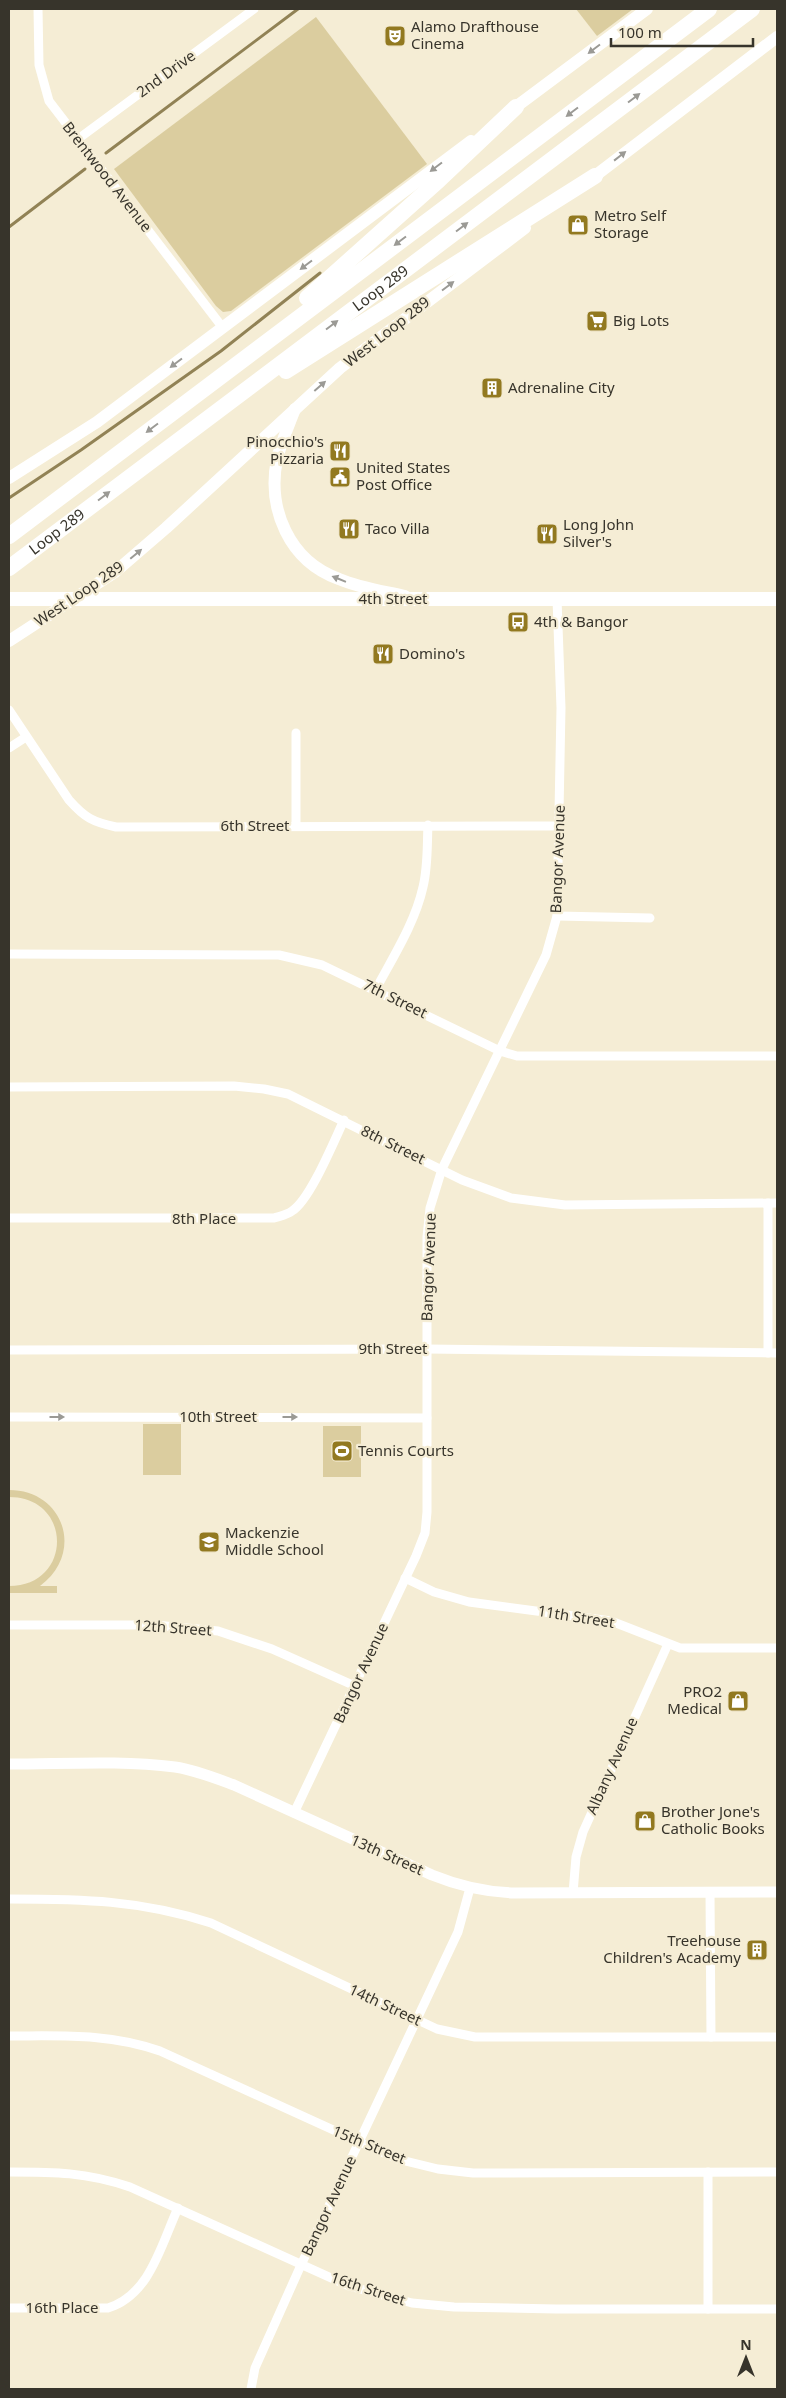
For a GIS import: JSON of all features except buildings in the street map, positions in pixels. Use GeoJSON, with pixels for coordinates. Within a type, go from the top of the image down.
{"type":"FeatureCollection","features":[{"type":"Feature","properties":{"kind":"highway","name":"Loop 289"},"geometry":{"type":"LineString","coordinates":[[9,536],[709,9]]}},
{"type":"Feature","properties":{"kind":"highway","name":"Loop 289"},"geometry":{"type":"LineString","coordinates":[[9,568],[752,9]]}},
{"type":"Feature","properties":{"kind":"highway"},"geometry":{"type":"LineString","coordinates":[[219,377],[282,318],[352,260],[516,107]]}},
{"type":"Feature","properties":{"kind":"highway"},"geometry":{"type":"LineString","coordinates":[[209,417],[595,176]]}},
{"type":"Feature","properties":{"kind":"main road"},"geometry":{"type":"LineString","coordinates":[[9,478],[97,422],[647,9]]}},
{"type":"Feature","properties":{"kind":"main road","name":"West Loop 289"},"geometry":{"type":"LineString","coordinates":[[9,641],[115,572],[159,535],[296,407],[366,348],[777,37]]}},
{"type":"Feature","properties":{"kind":"main road"},"geometry":{"type":"LineString","coordinates":[[296,407],[277,457],[275,474],[277,509],[290,542],[312,564],[337,579],[420,600]]}},
{"type":"Feature","properties":{"kind":"main road","name":"4th Street"},"geometry":{"type":"LineString","coordinates":[[9,600],[777,600]]}},
{"type":"Feature","properties":{"kind":"street","name":"Brentwood Avenue"},"geometry":{"type":"LineString","coordinates":[[38,9],[39,65],[44,88],[53,108],[223,328]]}},
{"type":"Feature","properties":{"kind":"street","name":"2nd Drive"},"geometry":{"type":"LineString","coordinates":[[78,139],[254,9]]}},
{"type":"Feature","properties":{"kind":"street","name":"Bangor Avenue"},"geometry":{"type":"LineString","coordinates":[[294,1813],[425,1533],[427,1237],[430,1208],[442,1169],[546,955],[557,916],[561,708],[557,600]]}},
{"type":"Feature","properties":{"kind":"street","name":"6th Street"},"geometry":{"type":"LineString","coordinates":[[9,710],[69,800],[80,813],[95,822],[116,827],[296,825],[559,826]]}},
{"type":"Feature","properties":{"kind":"street"},"geometry":{"type":"LineString","coordinates":[[296,733],[296,825]]}},
{"type":"Feature","properties":{"kind":"street"},"geometry":{"type":"LineString","coordinates":[[9,748],[26,737]]}},
{"type":"Feature","properties":{"kind":"street"},"geometry":{"type":"LineString","coordinates":[[376,990],[411,922],[423,887],[427,864],[428,825]]}},
{"type":"Feature","properties":{"kind":"street"},"geometry":{"type":"LineString","coordinates":[[557,916],[650,918]]}},
{"type":"Feature","properties":{"kind":"street","name":"7th Street"},"geometry":{"type":"LineString","coordinates":[[9,954],[279,955],[322,965],[500,1051],[516,1056],[777,1056]]}},
{"type":"Feature","properties":{"kind":"street","name":"8th Street"},"geometry":{"type":"LineString","coordinates":[[9,1086],[234,1086],[264,1088],[288,1094],[487,1190],[535,1203],[565,1205],[773,1203]]}},
{"type":"Feature","properties":{"kind":"street","name":"8th Place"},"geometry":{"type":"LineString","coordinates":[[9,1218],[274,1218],[292,1211],[301,1203],[344,1120]]}},
{"type":"Feature","properties":{"kind":"street"},"geometry":{"type":"LineString","coordinates":[[772,1354],[773,1203]]}},
{"type":"Feature","properties":{"kind":"street","name":"9th Street"},"geometry":{"type":"LineString","coordinates":[[9,1350],[427,1349],[772,1354]]}},
{"type":"Feature","properties":{"kind":"street","name":"10th Street"},"geometry":{"type":"LineString","coordinates":[[9,1417],[427,1418]]}},
{"type":"Feature","properties":{"kind":"street","name":"11th Street"},"geometry":{"type":"LineString","coordinates":[[405,1578],[434,1592],[469,1602],[611,1621],[680,1648],[777,1648]]}},
{"type":"Feature","properties":{"kind":"street","name":"12th Street"},"geometry":{"type":"LineString","coordinates":[[9,1625],[155,1624],[218,1631],[272,1649],[355,1686]]}},
{"type":"Feature","properties":{"kind":"street","name":"Albany Avenue"},"geometry":{"type":"LineString","coordinates":[[573,1893],[576,1857],[583,1832],[668,1644]]}},
{"type":"Feature","properties":{"kind":"street","name":"13th Street"},"geometry":{"type":"LineString","coordinates":[[9,1764],[110,1764],[177,1768],[234,1785],[432,1875],[470,1888],[504,1893],[777,1892]]}},
{"type":"Feature","properties":{"kind":"street","name":"Bangor Avenue"},"geometry":{"type":"LineString","coordinates":[[251,2389],[255,2368],[458,1932],[470,1888]]}},
{"type":"Feature","properties":{"kind":"street"},"geometry":{"type":"LineString","coordinates":[[710,1892],[710,2037]]}},
{"type":"Feature","properties":{"kind":"street","name":"14th Street"},"geometry":{"type":"LineString","coordinates":[[9,1899],[112,1900],[182,1913],[211,1923],[416,2020],[451,2033],[475,2037],[777,2037]]}},
{"type":"Feature","properties":{"kind":"street","name":"15th Street"},"geometry":{"type":"LineString","coordinates":[[9,2036],[109,2037],[133,2041],[160,2051],[397,2159],[438,2169],[472,2173],[777,2172]]}},
{"type":"Feature","properties":{"kind":"street","name":"16th Street"},"geometry":{"type":"LineString","coordinates":[[9,2172],[76,2173],[100,2177],[130,2187],[178,2208],[349,2286],[412,2303],[454,2308],[777,2309]]}},
{"type":"Feature","properties":{"kind":"street"},"geometry":{"type":"LineString","coordinates":[[708,2172],[708,2309]]}},
{"type":"Feature","properties":{"kind":"street","name":"16th Place"},"geometry":{"type":"LineString","coordinates":[[9,2308],[108,2308],[122,2304],[135,2294],[144,2282],[178,2208]]}},
{"type":"Feature","properties":{"kind":"shaded area"},"geometry":{"type":"Polygon","coordinates":[[[576,9],[633,9],[597,36],[576,9]]]}},
{"type":"Feature","properties":{"kind":"shaded area"},"geometry":{"type":"Polygon","coordinates":[[[316,17],[427,164],[231,311],[223,312],[216,306],[114,169],[316,17]]]}},
{"type":"Feature","properties":{"kind":"shaded area"},"geometry":{"type":"Polygon","coordinates":[[[143,1424],[181,1424],[181,1475],[143,1475],[143,1424]]]}},
{"type":"Feature","properties":{"kind":"shaded area","name":"Tennis Courts"},"geometry":{"type":"Polygon","coordinates":[[[323,1426],[361,1426],[361,1477],[323,1477],[323,1426]]]}},
{"type":"Feature","properties":{"kind":"shaded area"},"geometry":{"type":"Polygon","coordinates":[[[9,1490],[28,1493],[43,1500],[55,1512],[62,1526],[64,1541],[62,1557],[54,1572],[40,1586],[57,1586],[57,1593],[9,1593],[9,1586],[30,1582],[45,1572],[54,1558],[57,1542],[54,1525],[45,1511],[30,1501],[9,1497],[9,1490]]]}},
{"type":"Feature","properties":{"kind":"waterway"},"geometry":{"type":"LineString","coordinates":[[106,153],[298,9]]}},
{"type":"Feature","properties":{"kind":"waterway"},"geometry":{"type":"LineString","coordinates":[[9,227],[85,169]]}},
{"type":"Feature","properties":{"kind":"waterway"},"geometry":{"type":"LineString","coordinates":[[9,498],[81,450],[221,351],[320,273]]}},
{"type":"Feature","properties":{"kind":"place","name":"Alamo Drafthouse Cinema"},"geometry":{"type":"Point","coordinates":[395,36]}},
{"type":"Feature","properties":{"kind":"place","name":"Metro Self Storage"},"geometry":{"type":"Point","coordinates":[578,225]}},
{"type":"Feature","properties":{"kind":"place","name":"Big Lots"},"geometry":{"type":"Point","coordinates":[597,321]}},
{"type":"Feature","properties":{"kind":"place","name":"Adrenaline City"},"geometry":{"type":"Point","coordinates":[492,388]}},
{"type":"Feature","properties":{"kind":"place","name":"Pinocchio's Pizzaria"},"geometry":{"type":"Point","coordinates":[340,451]}},
{"type":"Feature","properties":{"kind":"place","name":"United States Post Office"},"geometry":{"type":"Point","coordinates":[340,477]}},
{"type":"Feature","properties":{"kind":"place","name":"Taco Villa"},"geometry":{"type":"Point","coordinates":[349,529]}},
{"type":"Feature","properties":{"kind":"place","name":"Long John Silver's"},"geometry":{"type":"Point","coordinates":[547,534]}},
{"type":"Feature","properties":{"kind":"place","name":"4th & Bangor"},"geometry":{"type":"Point","coordinates":[518,622]}},
{"type":"Feature","properties":{"kind":"place","name":"Domino's"},"geometry":{"type":"Point","coordinates":[383,654]}},
{"type":"Feature","properties":{"kind":"place","name":"Tennis Courts"},"geometry":{"type":"Point","coordinates":[342,1451]}},
{"type":"Feature","properties":{"kind":"place","name":"Mackenzie Middle School"},"geometry":{"type":"Point","coordinates":[209,1542]}},
{"type":"Feature","properties":{"kind":"place","name":"PRO2 Medical"},"geometry":{"type":"Point","coordinates":[738,1701]}},
{"type":"Feature","properties":{"kind":"place","name":"Brother Jone's Catholic Books"},"geometry":{"type":"Point","coordinates":[645,1821]}},
{"type":"Feature","properties":{"kind":"place","name":"Treehouse Children's Academy"},"geometry":{"type":"Point","coordinates":[757,1950]}}]}
